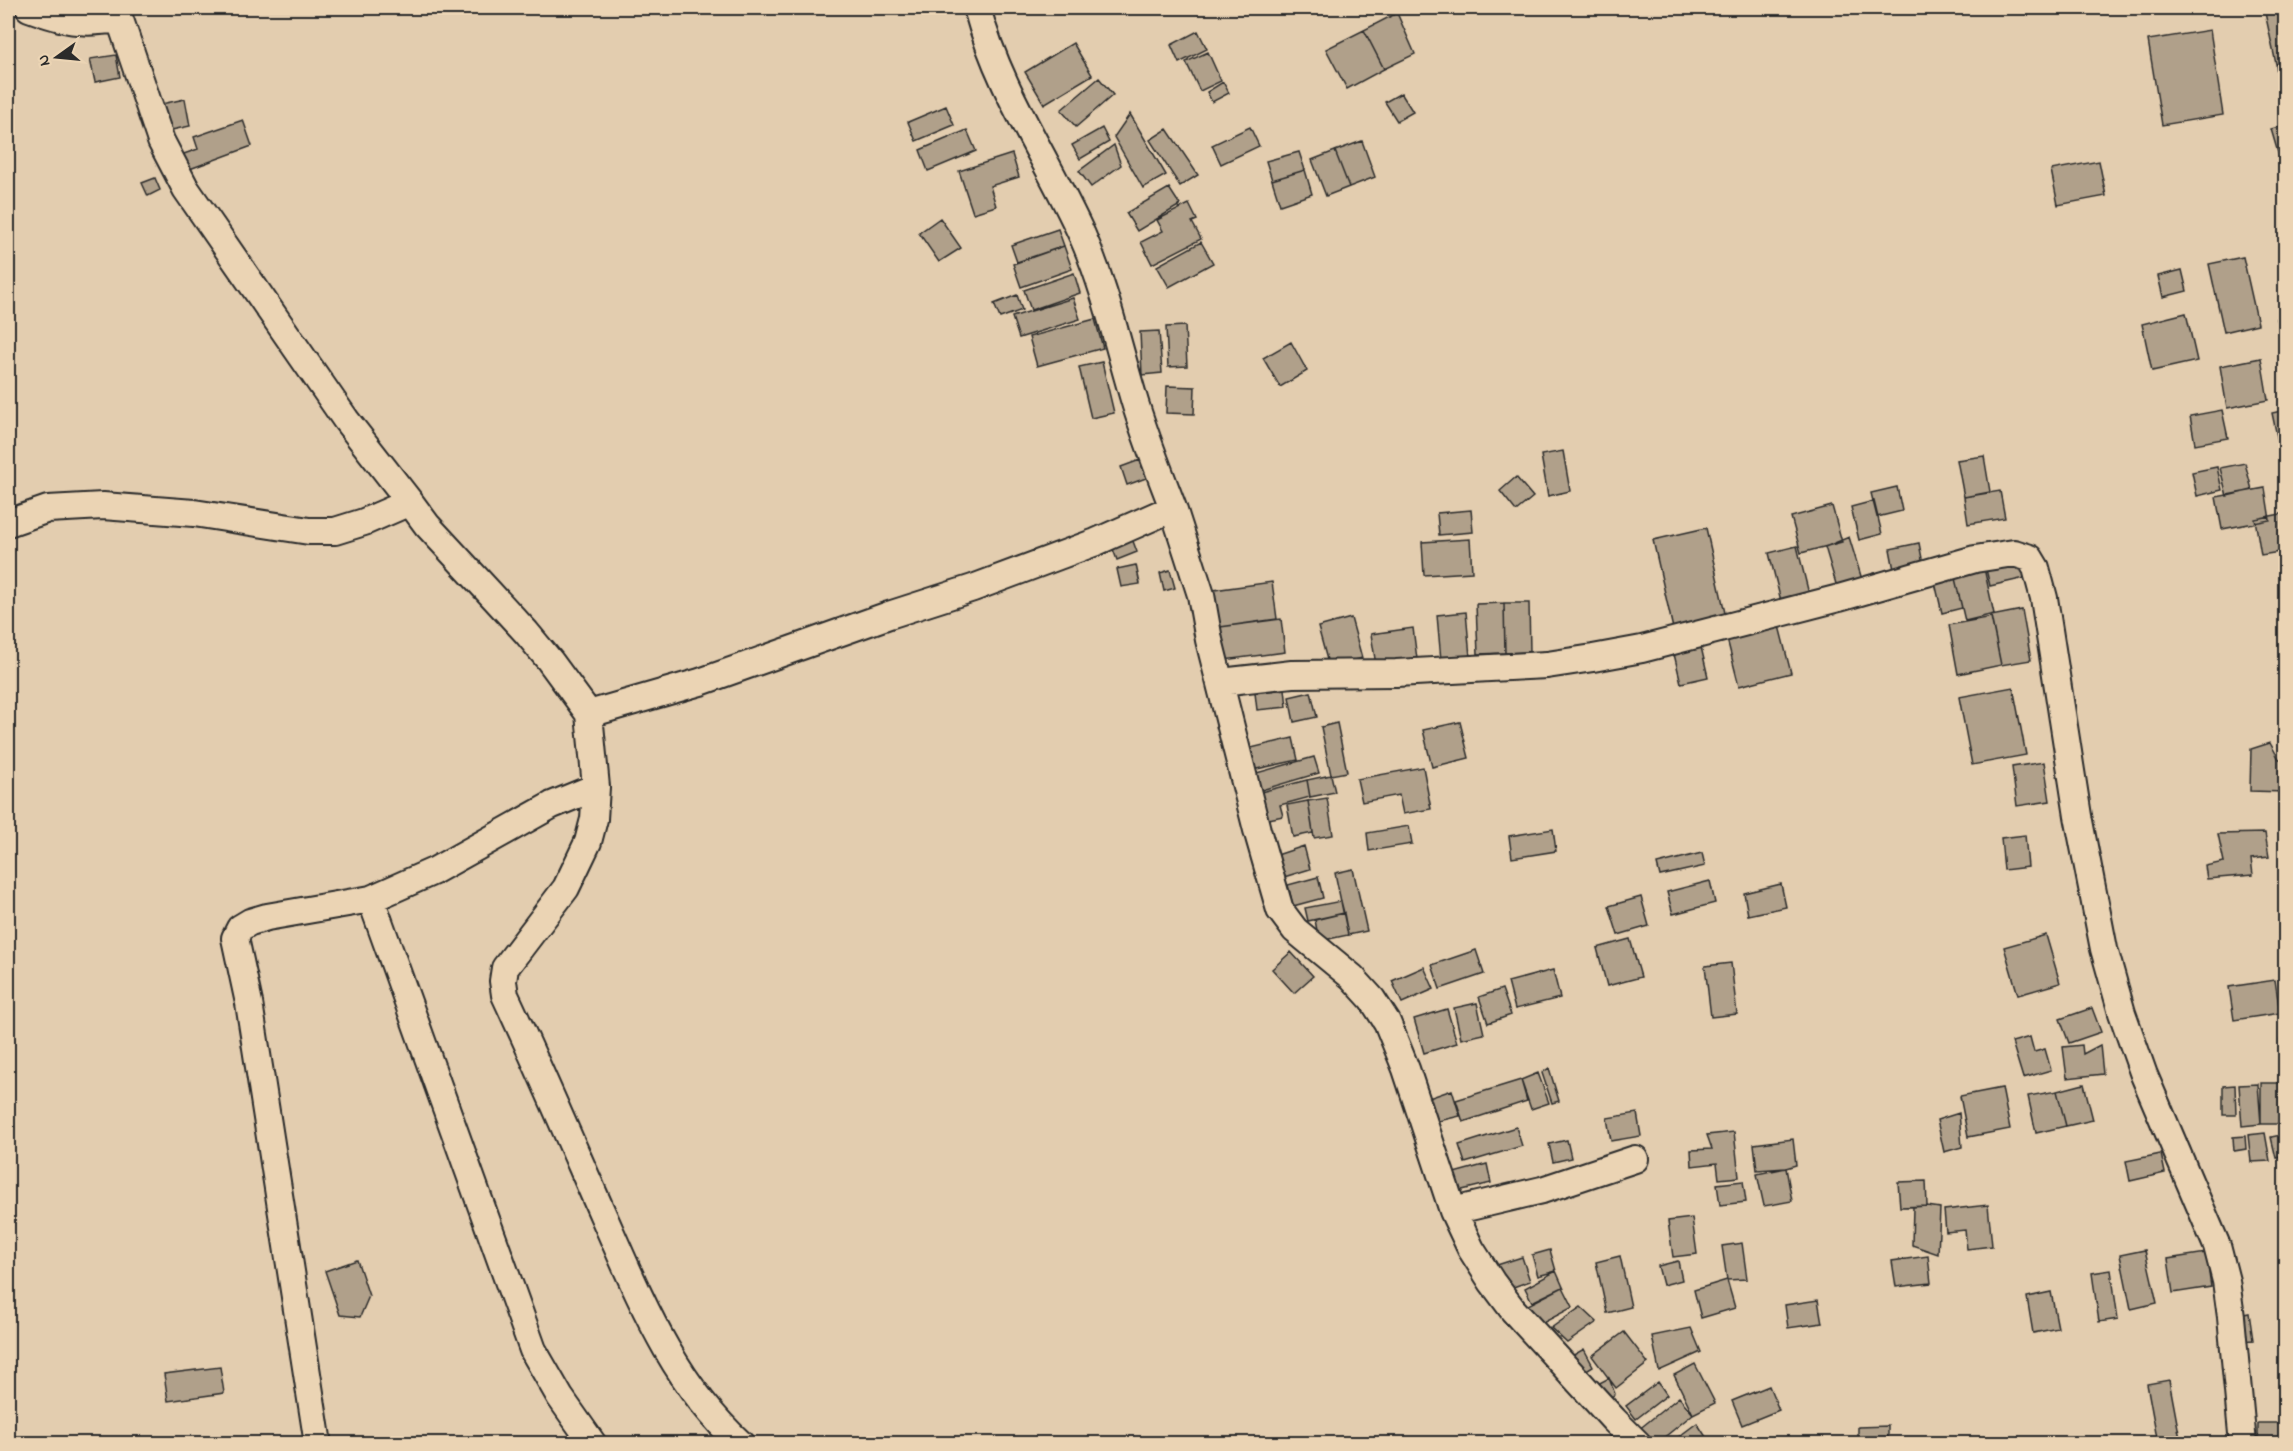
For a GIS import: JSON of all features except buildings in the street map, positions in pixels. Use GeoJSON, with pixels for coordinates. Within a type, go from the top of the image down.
{"type":"FeatureCollection","features":[{"type":"Feature","properties":{"kind":"street"},"geometry":{"type":"LineString","coordinates":[[29,8],[71,22],[97,22],[117,13],[161,141],[186,189],[346,420],[427,525],[532,639],[589,714],[596,787],[594,819],[585,850],[566,888],[505,968],[503,981],[505,995],[631,1278],[665,1348],[680,1374],[741,1443]]}},
{"type":"Feature","properties":{"kind":"street"},"geometry":{"type":"LineString","coordinates":[[976,8],[986,42],[1015,108],[1077,225],[1095,266],[1114,324],[1133,399],[1173,508],[1201,595],[1209,640],[1257,830],[1280,910],[1294,930],[1352,977],[1372,999],[1387,1022],[1409,1078],[1441,1180],[1471,1249],[1513,1310],[1638,1443]]}},
{"type":"Feature","properties":{"kind":"street"},"geometry":{"type":"LineString","coordinates":[[8,523],[48,509],[104,506],[194,513],[309,531],[335,531],[364,522],[410,502]]}},
{"type":"Feature","properties":{"kind":"street"},"geometry":{"type":"LineString","coordinates":[[589,714],[700,682],[889,615],[973,588],[1096,542],[1173,508]]}},
{"type":"Feature","properties":{"kind":"street"},"geometry":{"type":"LineString","coordinates":[[1221,682],[1292,674],[1396,673],[1547,665],[1593,658],[1642,649],[1975,560],[2014,553],[2030,558],[2036,568],[2044,598],[2078,816],[2104,949],[2122,1013],[2144,1075],[2213,1236],[2226,1281],[2236,1357],[2243,1443]]}},
{"type":"Feature","properties":{"kind":"street"},"geometry":{"type":"LineString","coordinates":[[318,1443],[249,1003],[235,938],[240,928],[267,917],[371,899],[434,871],[552,805],[596,787]]}},
{"type":"Feature","properties":{"kind":"street"},"geometry":{"type":"LineString","coordinates":[[371,899],[533,1350],[560,1397],[593,1443]]}},
{"type":"Feature","properties":{"kind":"street"},"geometry":{"type":"LineString","coordinates":[[1453,1211],[1542,1190],[1635,1159]]}}]}
